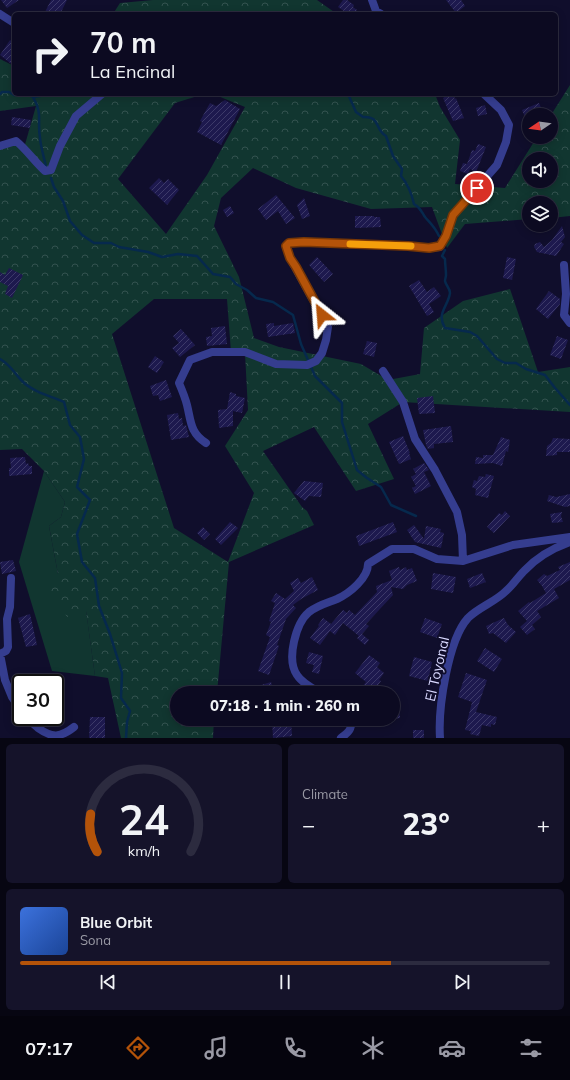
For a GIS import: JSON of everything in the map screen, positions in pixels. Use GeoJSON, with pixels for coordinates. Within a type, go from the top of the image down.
{"type":"FeatureCollection","features":[{"type":"Feature","properties":{"kind":"street"},"geometry":{"type":"LineString","coordinates":[[372,0],[378,12]]}},
{"type":"Feature","properties":{"kind":"street"},"geometry":{"type":"LineString","coordinates":[[0,14],[12,22]]}},
{"type":"Feature","properties":{"kind":"street"},"geometry":{"type":"LineString","coordinates":[[0,146],[16,141],[24,148],[32,160],[44,171],[51,170],[60,146],[76,116],[100,96]]}},
{"type":"Feature","properties":{"kind":"street"},"geometry":{"type":"LineString","coordinates":[[206,443],[200,439],[191,426],[187,405],[179,383],[190,360],[212,352],[245,352],[276,364],[307,365],[316,361],[322,353],[328,327],[290,258],[286,246],[289,243],[304,242],[429,248],[440,246],[446,236],[453,215],[497,165],[506,142],[509,125],[501,110],[486,96]]}},
{"type":"Feature","properties":{"kind":"street"},"geometry":{"type":"LineString","coordinates":[[564,265],[566,294],[564,315],[570,323]]}},
{"type":"Feature","properties":{"kind":"street"},"geometry":{"type":"LineString","coordinates":[[383,372],[403,402],[415,439],[435,470],[457,512],[462,535],[463,561]]}},
{"type":"Feature","properties":{"kind":"street"},"geometry":{"type":"LineString","coordinates":[[311,686],[299,678],[293,667],[293,645],[300,626],[306,616],[318,606],[339,598],[354,588],[368,569],[368,564],[392,548],[414,549],[437,559],[463,561],[513,545],[570,537]]}},
{"type":"Feature","properties":{"kind":"street","name":"El Toyonal"},"geometry":{"type":"LineString","coordinates":[[440,738],[440,708],[443,690],[460,628],[469,617],[505,592],[532,562],[546,553],[570,542]]}},
{"type":"Feature","properties":{"kind":"street"},"geometry":{"type":"LineString","coordinates":[[11,578],[10,607],[7,619],[8,648],[0,654],[4,680],[12,697]]}},
{"type":"Feature","properties":{"kind":"street"},"geometry":{"type":"LineString","coordinates":[[36,726],[44,733],[55,737],[66,735],[74,727]]}},
{"type":"Feature","properties":{"kind":"street"},"geometry":{"type":"LineString","coordinates":[[341,738],[349,732],[351,726]]}},
{"type":"Feature","properties":{"kind":"green space"},"geometry":{"type":"Polygon","coordinates":[[[153,0],[317,0],[334,12],[114,12],[120,3],[153,0]]]}},
{"type":"Feature","properties":{"kind":"green space"},"geometry":{"type":"Polygon","coordinates":[[[0,59],[12,65],[12,96],[198,96],[175,103],[118,179],[166,234],[207,175],[245,107],[218,96],[436,96],[440,107],[460,140],[455,184],[505,188],[522,161],[522,188],[558,188],[558,152],[528,152],[533,144],[558,144],[558,108],[555,108],[570,85],[570,216],[558,217],[558,196],[522,196],[522,220],[465,224],[447,248],[432,207],[371,209],[296,188],[253,168],[221,198],[214,226],[239,277],[254,338],[279,347],[361,364],[388,380],[420,374],[424,328],[463,301],[510,289],[538,372],[570,367],[570,412],[403,402],[368,424],[394,479],[356,491],[314,427],[263,451],[302,507],[307,511],[314,525],[229,562],[218,686],[170,686],[170,726],[214,726],[213,738],[121,738],[108,678],[95,676],[86,611],[67,617],[50,589],[58,574],[49,526],[61,517],[65,502],[44,471],[22,449],[0,450],[0,146],[16,141],[24,148],[36,106],[0,111],[0,59]],[[154,299],[112,334],[174,528],[228,562],[254,493],[225,446],[248,410],[245,353],[231,352],[227,299],[154,299]]]}},
{"type":"Feature","properties":{"kind":"green space"},"geometry":{"type":"Polygon","coordinates":[[[44,471],[65,502],[61,517],[49,526],[58,574],[86,610],[95,676],[52,671],[19,562],[44,471]]]}},
{"type":"Feature","properties":{"kind":"building"},"geometry":{"type":"Polygon","coordinates":[[[1,0],[19,0],[7,8],[1,0]]]}},
{"type":"Feature","properties":{"kind":"building"},"geometry":{"type":"Polygon","coordinates":[[[51,0],[67,0],[61,12],[45,12],[51,0]]]}},
{"type":"Feature","properties":{"kind":"building"},"geometry":{"type":"Polygon","coordinates":[[[343,0],[347,0],[354,5],[353,7],[357,10],[356,12],[345,12],[338,7],[343,0]]]}},
{"type":"Feature","properties":{"kind":"building"},"geometry":{"type":"Polygon","coordinates":[[[446,0],[461,0],[465,6],[455,12],[446,0]]]}},
{"type":"Feature","properties":{"kind":"building"},"geometry":{"type":"Polygon","coordinates":[[[10,40],[12,42],[12,64],[0,55],[10,40]]]}},
{"type":"Feature","properties":{"kind":"building"},"geometry":{"type":"Polygon","coordinates":[[[446,96],[454,96],[455,99],[456,98],[464,118],[453,121],[443,98],[446,96]]]}},
{"type":"Feature","properties":{"kind":"building"},"geometry":{"type":"Polygon","coordinates":[[[225,100],[240,109],[221,145],[197,132],[202,122],[200,121],[210,103],[216,106],[225,100]]]}},
{"type":"Feature","properties":{"kind":"building"},"geometry":{"type":"Polygon","coordinates":[[[539,103],[541,108],[527,108],[539,103]]]}},
{"type":"Feature","properties":{"kind":"building"},"geometry":{"type":"Polygon","coordinates":[[[485,105],[487,114],[478,116],[476,108],[485,105]]]}},
{"type":"Feature","properties":{"kind":"building"},"geometry":{"type":"Polygon","coordinates":[[[12,117],[31,120],[30,128],[11,125],[12,117]]]}},
{"type":"Feature","properties":{"kind":"building"},"geometry":{"type":"Polygon","coordinates":[[[478,144],[486,147],[476,172],[470,169],[468,174],[460,171],[463,163],[467,164],[472,150],[475,151],[478,144]]]}},
{"type":"Feature","properties":{"kind":"building"},"geometry":{"type":"Polygon","coordinates":[[[159,178],[164,183],[168,179],[179,190],[167,205],[149,188],[159,178]]]}},
{"type":"Feature","properties":{"kind":"building"},"geometry":{"type":"Polygon","coordinates":[[[276,195],[295,218],[286,224],[278,211],[266,220],[258,209],[276,195]]]}},
{"type":"Feature","properties":{"kind":"building"},"geometry":{"type":"Polygon","coordinates":[[[304,198],[310,216],[302,219],[297,205],[304,198]]]}},
{"type":"Feature","properties":{"kind":"building"},"geometry":{"type":"Polygon","coordinates":[[[230,206],[234,213],[227,217],[223,210],[230,206]]]}},
{"type":"Feature","properties":{"kind":"building"},"geometry":{"type":"Polygon","coordinates":[[[355,216],[380,217],[381,227],[355,228],[355,216]]]}},
{"type":"Feature","properties":{"kind":"building"},"geometry":{"type":"Polygon","coordinates":[[[562,226],[565,237],[561,242],[564,244],[556,256],[537,252],[534,247],[535,244],[540,242],[544,247],[552,240],[562,226]]]}},
{"type":"Feature","properties":{"kind":"building"},"geometry":{"type":"Polygon","coordinates":[[[317,257],[333,274],[324,282],[309,265],[317,257]]]}},
{"type":"Feature","properties":{"kind":"building"},"geometry":{"type":"Polygon","coordinates":[[[507,257],[516,259],[512,280],[503,278],[507,257]]]}},
{"type":"Feature","properties":{"kind":"building"},"geometry":{"type":"Polygon","coordinates":[[[9,268],[23,275],[12,298],[5,294],[8,286],[0,282],[0,272],[5,275],[9,268]]]}},
{"type":"Feature","properties":{"kind":"building"},"geometry":{"type":"Polygon","coordinates":[[[419,280],[427,292],[434,287],[441,296],[429,304],[434,312],[427,316],[409,286],[419,280]]]}},
{"type":"Feature","properties":{"kind":"building"},"geometry":{"type":"Polygon","coordinates":[[[549,291],[560,299],[560,304],[548,319],[536,309],[549,291]]]}},
{"type":"Feature","properties":{"kind":"building"},"geometry":{"type":"Polygon","coordinates":[[[274,323],[274,326],[293,323],[295,333],[268,337],[266,324],[274,323]]]}},
{"type":"Feature","properties":{"kind":"building"},"geometry":{"type":"Polygon","coordinates":[[[225,326],[227,344],[207,346],[206,337],[212,336],[211,328],[225,326]]]}},
{"type":"Feature","properties":{"kind":"building"},"geometry":{"type":"Polygon","coordinates":[[[181,329],[195,345],[180,357],[172,348],[179,343],[173,336],[181,329]]]}},
{"type":"Feature","properties":{"kind":"building"},"geometry":{"type":"Polygon","coordinates":[[[557,336],[568,340],[561,359],[550,355],[557,336]]]}},
{"type":"Feature","properties":{"kind":"building"},"geometry":{"type":"Polygon","coordinates":[[[367,341],[377,343],[374,357],[363,354],[367,341]]]}},
{"type":"Feature","properties":{"kind":"building"},"geometry":{"type":"Polygon","coordinates":[[[155,356],[164,362],[157,373],[148,367],[155,356]]]}},
{"type":"Feature","properties":{"kind":"building"},"geometry":{"type":"Polygon","coordinates":[[[166,380],[172,397],[160,401],[158,395],[153,396],[150,386],[166,380]]]}},
{"type":"Feature","properties":{"kind":"building"},"geometry":{"type":"Polygon","coordinates":[[[230,392],[236,394],[236,396],[245,398],[242,413],[233,411],[233,426],[219,428],[218,410],[227,409],[230,392]]]}},
{"type":"Feature","properties":{"kind":"building"},"geometry":{"type":"Polygon","coordinates":[[[433,396],[435,413],[419,414],[417,398],[433,396]]]}},
{"type":"Feature","properties":{"kind":"building"},"geometry":{"type":"Polygon","coordinates":[[[178,413],[179,419],[182,418],[183,426],[186,425],[189,437],[171,440],[167,415],[178,413]]]}},
{"type":"Feature","properties":{"kind":"building"},"geometry":{"type":"Polygon","coordinates":[[[451,426],[453,442],[434,444],[434,448],[428,449],[423,430],[451,426]]]}},
{"type":"Feature","properties":{"kind":"building"},"geometry":{"type":"Polygon","coordinates":[[[403,436],[411,459],[399,464],[389,442],[403,436]]]}},
{"type":"Feature","properties":{"kind":"building"},"geometry":{"type":"Polygon","coordinates":[[[501,437],[510,440],[508,452],[506,451],[502,466],[493,463],[475,464],[476,457],[483,458],[483,455],[493,455],[501,437]]]}},
{"type":"Feature","properties":{"kind":"building"},"geometry":{"type":"Polygon","coordinates":[[[553,438],[570,439],[570,452],[557,452],[557,455],[546,456],[547,446],[551,443],[553,438]]]}},
{"type":"Feature","properties":{"kind":"building"},"geometry":{"type":"Polygon","coordinates":[[[25,457],[26,464],[28,463],[29,466],[32,466],[32,474],[9,476],[9,468],[11,468],[10,458],[25,457]]]}},
{"type":"Feature","properties":{"kind":"building"},"geometry":{"type":"Polygon","coordinates":[[[424,463],[429,470],[424,472],[431,486],[415,494],[412,488],[416,486],[411,477],[416,474],[413,469],[424,463]]]}},
{"type":"Feature","properties":{"kind":"building"},"geometry":{"type":"Polygon","coordinates":[[[486,474],[494,476],[488,498],[475,495],[476,489],[472,487],[474,480],[477,481],[479,476],[485,477],[486,474]]]}},
{"type":"Feature","properties":{"kind":"building"},"geometry":{"type":"Polygon","coordinates":[[[304,481],[323,483],[321,497],[309,496],[305,501],[294,493],[304,481]]]}},
{"type":"Feature","properties":{"kind":"building"},"geometry":{"type":"Polygon","coordinates":[[[570,494],[570,506],[565,507],[547,501],[549,495],[556,497],[570,494]]]}},
{"type":"Feature","properties":{"kind":"building"},"geometry":{"type":"Polygon","coordinates":[[[505,511],[510,516],[494,533],[487,527],[499,513],[502,515],[505,511]]]}},
{"type":"Feature","properties":{"kind":"building"},"geometry":{"type":"Polygon","coordinates":[[[562,512],[561,516],[563,522],[552,523],[550,514],[562,512]]]}},
{"type":"Feature","properties":{"kind":"building"},"geometry":{"type":"Polygon","coordinates":[[[230,522],[238,528],[221,545],[215,539],[230,522]]]}},
{"type":"Feature","properties":{"kind":"building"},"geometry":{"type":"Polygon","coordinates":[[[393,522],[397,532],[359,546],[356,536],[393,522]]]}},
{"type":"Feature","properties":{"kind":"building"},"geometry":{"type":"Polygon","coordinates":[[[414,525],[424,539],[426,526],[441,529],[440,532],[444,533],[441,548],[415,542],[407,530],[414,525]]]}},
{"type":"Feature","properties":{"kind":"building"},"geometry":{"type":"Polygon","coordinates":[[[203,527],[210,534],[204,540],[197,533],[203,527]]]}},
{"type":"Feature","properties":{"kind":"building"},"geometry":{"type":"Polygon","coordinates":[[[13,560],[16,571],[2,574],[0,562],[13,560]]]}},
{"type":"Feature","properties":{"kind":"building"},"geometry":{"type":"Polygon","coordinates":[[[570,562],[570,580],[554,589],[559,598],[537,611],[541,617],[532,625],[535,629],[527,635],[520,627],[527,621],[518,611],[529,602],[530,603],[546,593],[537,580],[544,574],[547,576],[560,570],[558,567],[570,562]]]}},
{"type":"Feature","properties":{"kind":"building"},"geometry":{"type":"Polygon","coordinates":[[[399,567],[400,570],[406,567],[407,570],[412,568],[417,581],[407,585],[403,589],[391,587],[393,595],[366,624],[369,626],[362,634],[369,640],[365,645],[357,638],[359,636],[343,623],[335,635],[330,631],[320,645],[310,638],[323,618],[331,624],[343,610],[347,613],[349,610],[355,615],[377,592],[376,586],[392,580],[389,571],[399,567]]]}},
{"type":"Feature","properties":{"kind":"building"},"geometry":{"type":"Polygon","coordinates":[[[433,573],[456,577],[453,593],[431,589],[433,573]]]}},
{"type":"Feature","properties":{"kind":"building"},"geometry":{"type":"Polygon","coordinates":[[[482,573],[486,582],[470,588],[467,579],[482,573]]]}},
{"type":"Feature","properties":{"kind":"building"},"geometry":{"type":"Polygon","coordinates":[[[312,577],[318,590],[293,605],[296,608],[286,619],[269,675],[258,671],[270,637],[266,635],[271,622],[269,621],[275,603],[271,601],[276,593],[285,599],[294,591],[290,583],[298,578],[301,583],[312,577]]]}},
{"type":"Feature","properties":{"kind":"building"},"geometry":{"type":"Polygon","coordinates":[[[30,614],[37,645],[26,647],[18,618],[30,614]]]}},
{"type":"Feature","properties":{"kind":"building"},"geometry":{"type":"Polygon","coordinates":[[[425,618],[442,624],[437,638],[420,632],[425,618]]]}},
{"type":"Feature","properties":{"kind":"building"},"geometry":{"type":"Polygon","coordinates":[[[504,618],[508,625],[516,632],[506,643],[493,633],[489,634],[486,626],[504,618]]]}},
{"type":"Feature","properties":{"kind":"building"},"geometry":{"type":"Polygon","coordinates":[[[485,648],[502,659],[494,672],[477,661],[485,648]]]}},
{"type":"Feature","properties":{"kind":"building"},"geometry":{"type":"Polygon","coordinates":[[[309,652],[323,656],[319,674],[312,672],[314,665],[306,663],[309,652]]]}},
{"type":"Feature","properties":{"kind":"building"},"geometry":{"type":"Polygon","coordinates":[[[369,655],[380,663],[377,667],[384,673],[379,680],[381,681],[377,686],[363,686],[366,682],[355,673],[369,655]]]}},
{"type":"Feature","properties":{"kind":"building"},"geometry":{"type":"Polygon","coordinates":[[[414,657],[432,662],[428,681],[409,676],[414,657]]]}},
{"type":"Feature","properties":{"kind":"building"},"geometry":{"type":"Polygon","coordinates":[[[466,673],[487,680],[476,712],[497,717],[495,725],[491,724],[491,727],[482,725],[479,736],[470,734],[471,731],[465,730],[472,702],[458,697],[466,673]]]}},
{"type":"Feature","properties":{"kind":"building"},"geometry":{"type":"Polygon","coordinates":[[[271,682],[272,686],[258,686],[271,682]]]}},
{"type":"Feature","properties":{"kind":"building"},"geometry":{"type":"Polygon","coordinates":[[[90,717],[105,717],[105,738],[89,738],[90,717]]]}},
{"type":"Feature","properties":{"kind":"building"},"geometry":{"type":"Polygon","coordinates":[[[272,726],[291,726],[292,736],[273,738],[272,726]]]}},
{"type":"Feature","properties":{"kind":"building"},"geometry":{"type":"Polygon","coordinates":[[[413,730],[424,730],[424,738],[413,738],[413,730]]]}},
{"type":"Feature","properties":{"kind":"waterway"},"geometry":{"type":"LineString","coordinates":[[0,94],[2,92],[9,92],[12,94]]}},
{"type":"Feature","properties":{"kind":"waterway"},"geometry":{"type":"LineString","coordinates":[[31,96],[39,96]]}},
{"type":"Feature","properties":{"kind":"waterway"},"geometry":{"type":"LineString","coordinates":[[349,96],[356,112],[363,117],[369,117],[375,121],[382,133],[386,136],[393,156],[402,169],[401,176],[409,189],[414,204],[420,208],[439,236]]}},
{"type":"Feature","properties":{"kind":"waterway"},"geometry":{"type":"LineString","coordinates":[[33,97],[39,113],[40,142],[46,167]]}},
{"type":"Feature","properties":{"kind":"waterway"},"geometry":{"type":"LineString","coordinates":[[51,178],[54,187],[63,201],[70,221],[82,235],[94,243],[111,243],[119,247],[148,252],[162,257],[178,254],[197,256],[213,274],[230,277],[236,284],[247,290],[256,298],[273,302],[293,315],[301,344],[315,376],[342,403],[342,422],[357,470],[381,487],[391,505],[416,516]]}},
{"type":"Feature","properties":{"kind":"waterway"},"geometry":{"type":"LineString","coordinates":[[445,250],[442,256],[445,259],[445,281],[450,293],[442,314],[445,328],[470,332],[477,336],[497,359],[505,363],[516,363],[526,369],[545,375],[570,405]]}},
{"type":"Feature","properties":{"kind":"waterway"},"geometry":{"type":"LineString","coordinates":[[0,359],[7,364],[26,385],[64,402],[70,425],[80,437],[84,459],[77,487],[90,500],[77,534],[82,562],[95,578],[99,606],[110,634],[122,673],[121,698],[130,711],[127,722],[126,738]]}},
{"type":"Feature","properties":{"kind":"slow traffic"},"geometry":{"type":"LineString","coordinates":[[350,244],[411,246]]}},
{"type":"Feature","properties":{"kind":"route"},"geometry":{"type":"LineString","coordinates":[[322,315],[290,258],[286,246],[289,243],[304,242],[429,248],[440,246],[446,236],[453,215],[477,188]]}}]}
